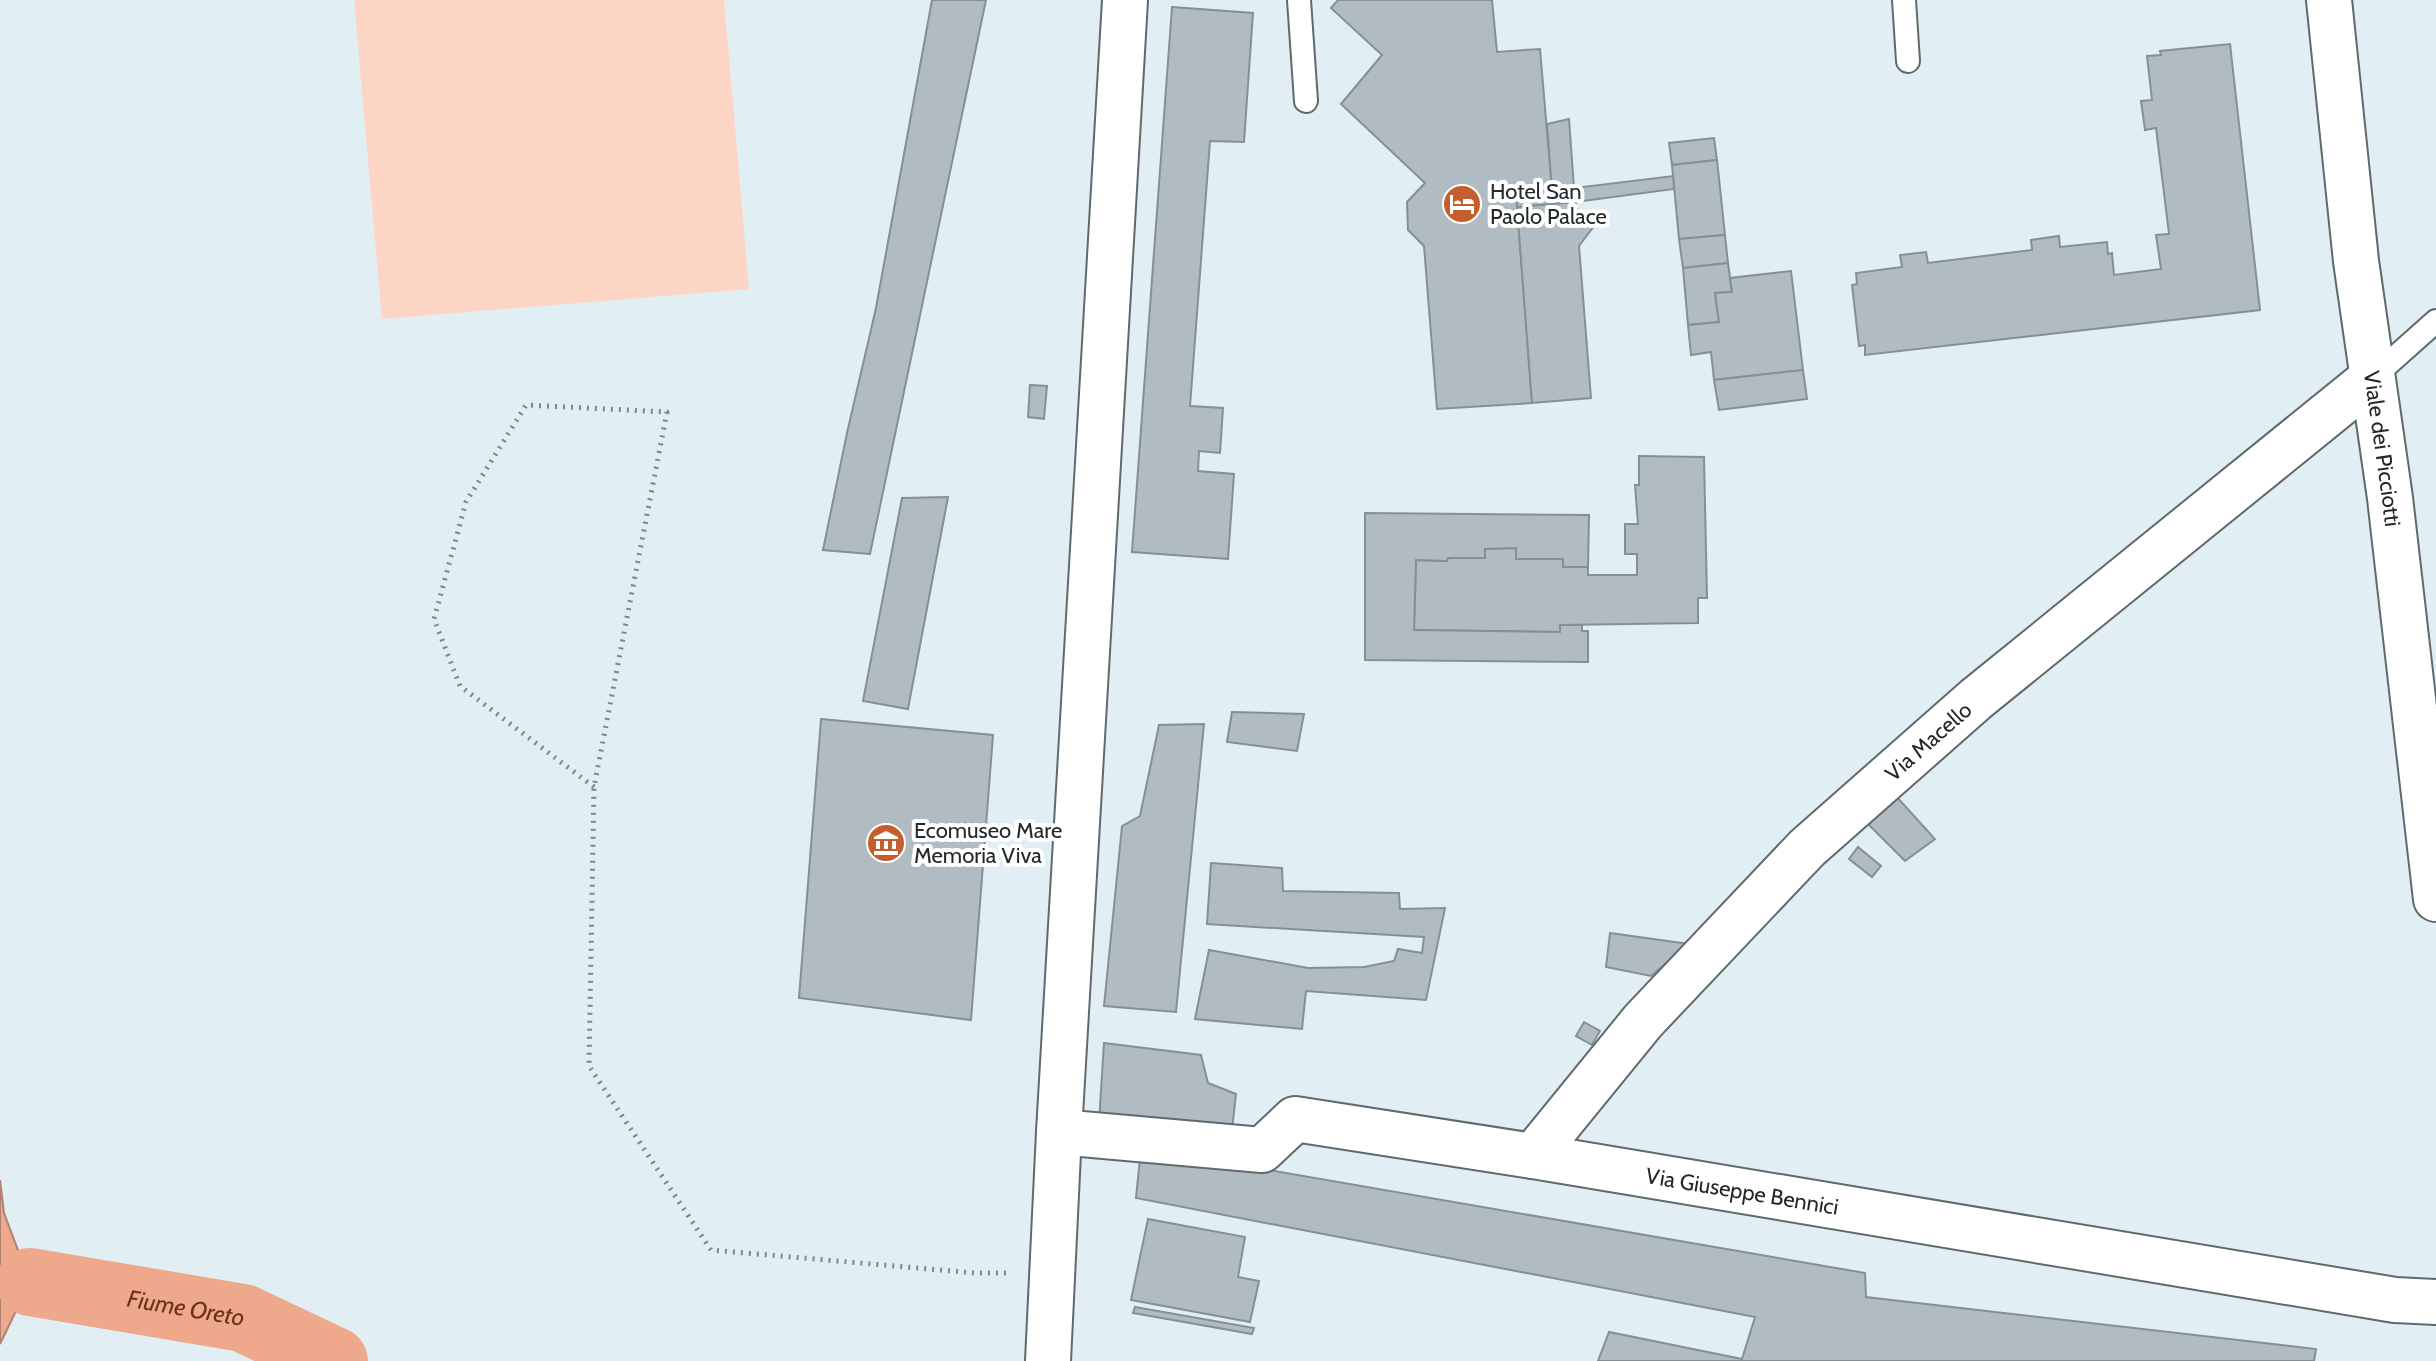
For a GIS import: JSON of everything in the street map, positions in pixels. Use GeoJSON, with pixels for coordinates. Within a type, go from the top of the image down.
{"type":"FeatureCollection","features":[{"type":"Feature","properties":{"kind":"street"},"geometry":{"type":"LineString","coordinates":[[1048,1361],[1125,0]]}},
{"type":"Feature","properties":{"kind":"street","name":"Viale dei Picciotti"},"geometry":{"type":"LineString","coordinates":[[2329,0],[2356,261],[2390,498],[2436,899]]}},
{"type":"Feature","properties":{"kind":"street","name":"Via Macello"},"geometry":{"type":"LineString","coordinates":[[1533,1156],[1643,1021],[1807,848],[1976,699],[2371,379]]}},
{"type":"Feature","properties":{"kind":"street","name":"Via Giuseppe Bennici"},"geometry":{"type":"LineString","coordinates":[[1059,1132],[1262,1150],[1295,1119],[2395,1300],[2436,1302]]}},
{"type":"Feature","properties":{"kind":"lane"},"geometry":{"type":"LineString","coordinates":[[1299,0],[1306,101]]}},
{"type":"Feature","properties":{"kind":"lane"},"geometry":{"type":"LineString","coordinates":[[1904,0],[1908,61]]}},
{"type":"Feature","properties":{"kind":"lane"},"geometry":{"type":"LineString","coordinates":[[2371,379],[2436,321]]}},
{"type":"Feature","properties":{"kind":"path"},"geometry":{"type":"LineString","coordinates":[[594,787],[460,686],[434,619],[466,502],[526,405],[667,412],[594,787],[589,1066],[711,1250],[975,1273],[1052,1272]]}},
{"type":"Feature","properties":{"kind":"shaded area"},"geometry":{"type":"Polygon","coordinates":[[[354,0],[724,0],[749,289],[382,319],[354,0]]]}},
{"type":"Feature","properties":{"kind":"shaded area"},"geometry":{"type":"Polygon","coordinates":[[[0,1180],[4,1213],[30,1282],[0,1344],[0,1180]]]}},
{"type":"Feature","properties":{"kind":"building"},"geometry":{"type":"Polygon","coordinates":[[[932,0],[986,0],[870,554],[823,550],[876,308],[932,0]]]}},
{"type":"Feature","properties":{"kind":"building","name":"Hotel San Paolo Palace"},"geometry":{"type":"Polygon","coordinates":[[[1338,0],[1492,0],[1497,52],[1540,49],[1552,190],[1516,193],[1532,403],[1437,409],[1424,246],[1408,230],[1407,202],[1425,183],[1341,104],[1382,55],[1331,8],[1338,0]]]}},
{"type":"Feature","properties":{"kind":"building"},"geometry":{"type":"Polygon","coordinates":[[[1172,7],[1253,13],[1244,142],[1210,141],[1190,406],[1223,408],[1220,453],[1199,451],[1198,471],[1234,474],[1228,559],[1132,552],[1172,7]]]}},
{"type":"Feature","properties":{"kind":"building"},"geometry":{"type":"Polygon","coordinates":[[[2230,44],[2260,310],[1865,355],[1865,345],[1859,346],[1852,285],[1857,284],[1856,273],[1902,267],[1900,255],[1926,252],[1928,263],[2032,250],[2031,240],[2059,236],[2060,247],[2107,242],[2108,254],[2112,253],[2114,275],[2161,269],[2156,235],[2169,234],[2156,128],[2145,130],[2141,101],[2152,100],[2147,56],[2161,55],[2160,51],[2230,44]]]}},
{"type":"Feature","properties":{"kind":"building"},"geometry":{"type":"Polygon","coordinates":[[[1569,119],[1574,188],[1552,190],[1547,124],[1569,119]]]}},
{"type":"Feature","properties":{"kind":"building"},"geometry":{"type":"Polygon","coordinates":[[[1714,138],[1717,160],[1672,165],[1669,143],[1714,138]]]}},
{"type":"Feature","properties":{"kind":"building"},"geometry":{"type":"Polygon","coordinates":[[[1717,160],[1725,235],[1679,239],[1672,165],[1717,160]]]}},
{"type":"Feature","properties":{"kind":"building"},"geometry":{"type":"Polygon","coordinates":[[[1673,176],[1674,189],[1576,202],[1574,188],[1673,176]]]}},
{"type":"Feature","properties":{"kind":"building"},"geometry":{"type":"Polygon","coordinates":[[[1574,188],[1576,202],[1517,207],[1516,193],[1574,188]]]}},
{"type":"Feature","properties":{"kind":"building"},"geometry":{"type":"Polygon","coordinates":[[[1576,202],[1576,208],[1594,226],[1579,246],[1591,398],[1532,403],[1517,207],[1576,202]]]}},
{"type":"Feature","properties":{"kind":"building"},"geometry":{"type":"Polygon","coordinates":[[[1725,235],[1728,263],[1683,268],[1679,239],[1725,235]]]}},
{"type":"Feature","properties":{"kind":"building"},"geometry":{"type":"Polygon","coordinates":[[[1728,263],[1732,292],[1715,293],[1719,322],[1688,325],[1683,268],[1728,263]]]}},
{"type":"Feature","properties":{"kind":"building"},"geometry":{"type":"Polygon","coordinates":[[[1791,271],[1803,370],[1714,380],[1711,352],[1691,355],[1688,325],[1719,322],[1715,293],[1732,292],[1730,278],[1791,271]]]}},
{"type":"Feature","properties":{"kind":"building"},"geometry":{"type":"Polygon","coordinates":[[[1803,370],[1807,399],[1719,410],[1714,380],[1803,370]]]}},
{"type":"Feature","properties":{"kind":"building"},"geometry":{"type":"Polygon","coordinates":[[[1030,385],[1047,386],[1044,419],[1028,417],[1030,385]]]}},
{"type":"Feature","properties":{"kind":"building"},"geometry":{"type":"Polygon","coordinates":[[[1639,456],[1704,457],[1707,598],[1698,598],[1698,623],[1560,625],[1560,632],[1414,630],[1416,560],[1485,558],[1485,549],[1516,548],[1516,559],[1563,559],[1563,567],[1588,567],[1588,575],[1637,575],[1637,554],[1625,554],[1625,524],[1638,524],[1635,485],[1639,485],[1639,456]]]}},
{"type":"Feature","properties":{"kind":"building"},"geometry":{"type":"Polygon","coordinates":[[[948,497],[908,709],[863,701],[902,498],[948,497]]]}},
{"type":"Feature","properties":{"kind":"building"},"geometry":{"type":"Polygon","coordinates":[[[1365,513],[1589,515],[1588,567],[1563,567],[1563,559],[1516,559],[1516,548],[1485,549],[1485,558],[1416,560],[1414,630],[1560,632],[1560,625],[1582,625],[1582,631],[1588,631],[1588,662],[1365,660],[1365,513]]]}},
{"type":"Feature","properties":{"kind":"building"},"geometry":{"type":"Polygon","coordinates":[[[1232,712],[1304,714],[1297,751],[1227,742],[1232,712]]]}},
{"type":"Feature","properties":{"kind":"building"},"geometry":{"type":"Polygon","coordinates":[[[821,719],[993,735],[971,1020],[799,998],[821,719]]]}},
{"type":"Feature","properties":{"kind":"building"},"geometry":{"type":"Polygon","coordinates":[[[1204,724],[1176,1012],[1104,1006],[1122,826],[1140,816],[1159,725],[1204,724]]]}},
{"type":"Feature","properties":{"kind":"building"},"geometry":{"type":"Polygon","coordinates":[[[1895,795],[1935,839],[1905,861],[1868,824],[1895,795]]]}},
{"type":"Feature","properties":{"kind":"building"},"geometry":{"type":"Polygon","coordinates":[[[1858,847],[1881,866],[1872,877],[1849,859],[1858,847]]]}},
{"type":"Feature","properties":{"kind":"building"},"geometry":{"type":"Polygon","coordinates":[[[1211,863],[1282,868],[1283,891],[1399,893],[1400,909],[1445,908],[1426,1000],[1306,991],[1302,1029],[1195,1019],[1209,950],[1308,968],[1364,967],[1394,961],[1398,949],[1422,953],[1424,937],[1207,924],[1211,863]]]}},
{"type":"Feature","properties":{"kind":"building"},"geometry":{"type":"Polygon","coordinates":[[[1610,933],[1689,944],[1651,976],[1606,967],[1610,933]]]}},
{"type":"Feature","properties":{"kind":"building"},"geometry":{"type":"Polygon","coordinates":[[[1584,1022],[1600,1031],[1592,1045],[1576,1036],[1584,1022]]]}},
{"type":"Feature","properties":{"kind":"building"},"geometry":{"type":"Polygon","coordinates":[[[1104,1043],[1201,1055],[1208,1083],[1236,1094],[1231,1139],[1099,1122],[1104,1043]]]}},
{"type":"Feature","properties":{"kind":"building"},"geometry":{"type":"Polygon","coordinates":[[[1141,1148],[1865,1273],[1866,1297],[2316,1349],[2314,1361],[1598,1361],[1609,1332],[1742,1359],[1755,1317],[1136,1198],[1141,1148]]]}},
{"type":"Feature","properties":{"kind":"building"},"geometry":{"type":"Polygon","coordinates":[[[1148,1219],[1245,1237],[1238,1277],[1259,1281],[1250,1322],[1131,1300],[1148,1219]]]}},
{"type":"Feature","properties":{"kind":"building"},"geometry":{"type":"Polygon","coordinates":[[[1135,1307],[1254,1328],[1252,1334],[1133,1313],[1135,1307]]]}},
{"type":"Feature","properties":{"kind":"waterway","name":"Fiume Oreto"},"geometry":{"type":"LineString","coordinates":[[30,1282],[243,1318],[334,1361]]}},
{"type":"Feature","properties":{"kind":"place","name":"Hotel San Paolo Palace"},"geometry":{"type":"Point","coordinates":[1462,204]}},
{"type":"Feature","properties":{"kind":"place","name":"Ecomuseo Mare Memoria Viva"},"geometry":{"type":"Point","coordinates":[886,843]}}]}
